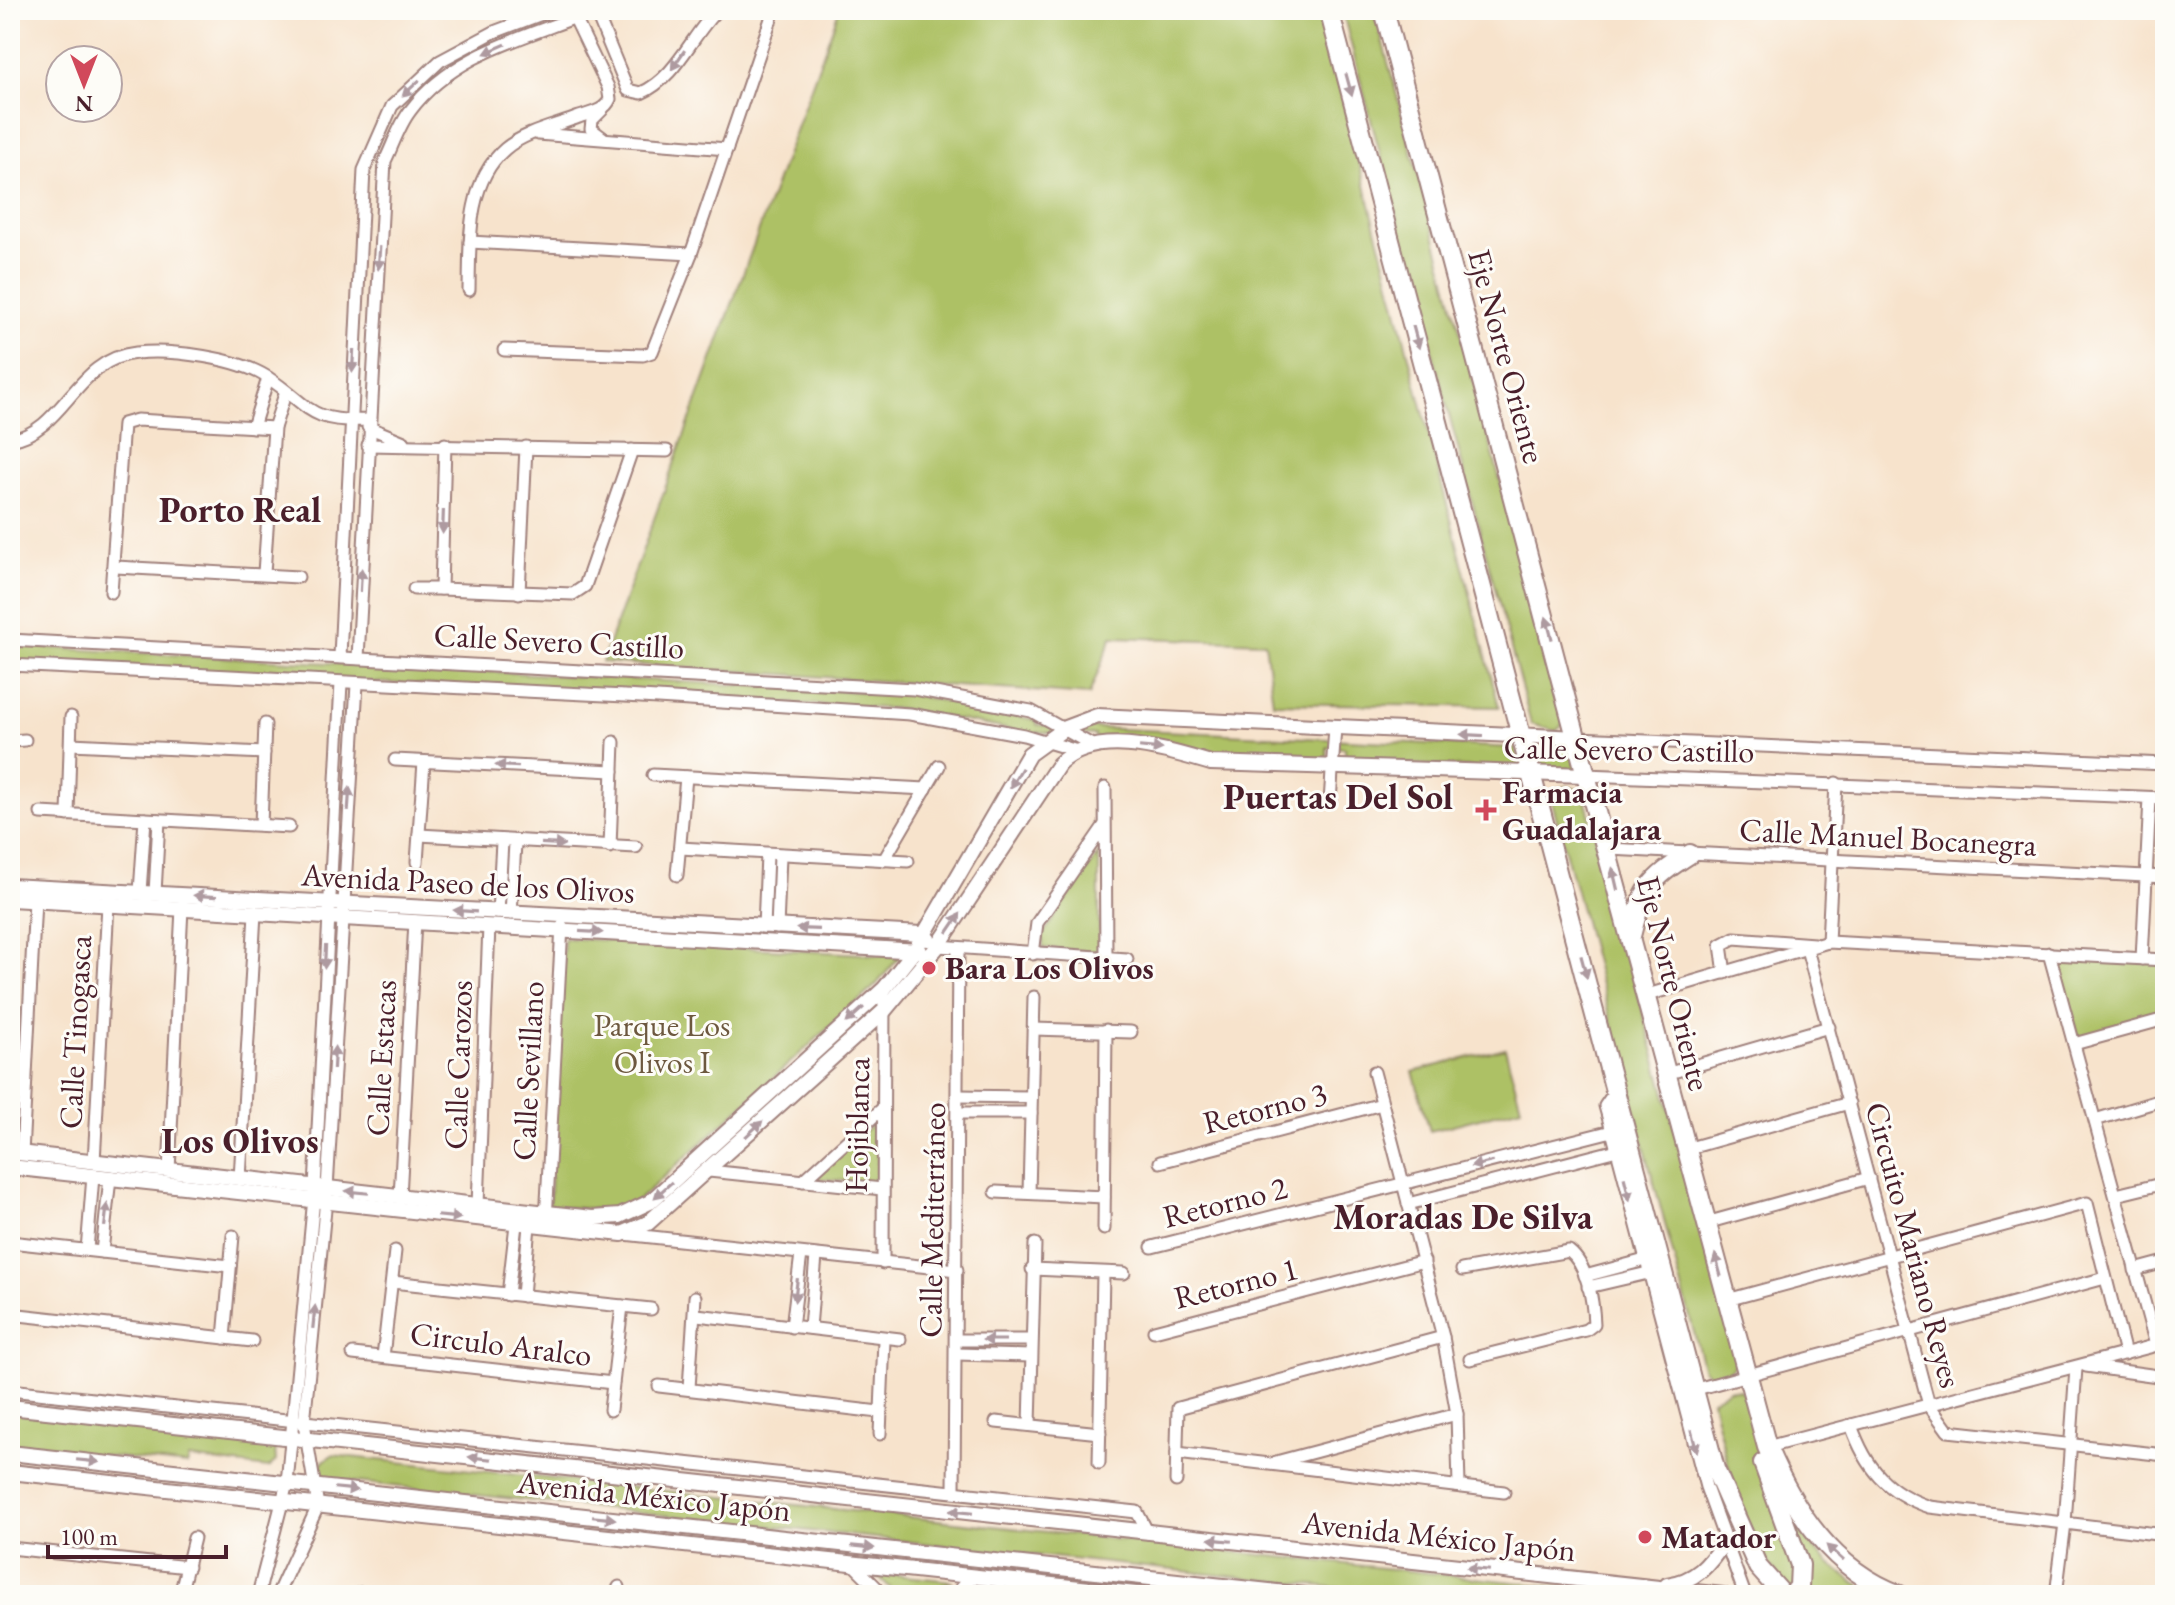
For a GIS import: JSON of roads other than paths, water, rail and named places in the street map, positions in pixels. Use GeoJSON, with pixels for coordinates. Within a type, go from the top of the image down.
{"type":"FeatureCollection","features":[{"type":"Feature","properties":{"kind":"main road"},"geometry":{"type":"LineString","coordinates":[[1329,10],[1681,1338],[1688,1391],[1715,1469],[1758,1567],[1783,1595]]}},
{"type":"Feature","properties":{"kind":"main road","name":"Eje Norte Oriente"},"geometry":{"type":"LineString","coordinates":[[1384,10],[1586,775],[1609,849],[1644,996],[1767,1447],[1788,1496],[1832,1553],[1884,1589],[1900,1595]]}},
{"type":"Feature","properties":{"kind":"main road"},"geometry":{"type":"LineString","coordinates":[[1630,942],[1639,905],[1654,877],[1690,854]]}},
{"type":"Feature","properties":{"kind":"main road"},"geometry":{"type":"LineString","coordinates":[[1663,1324],[1681,1338]]}},
{"type":"Feature","properties":{"kind":"main road"},"geometry":{"type":"LineString","coordinates":[[1767,1447],[1762,1461],[1800,1565],[1799,1587],[1792,1595]]}},
{"type":"Feature","properties":{"kind":"main road"},"geometry":{"type":"LineString","coordinates":[[1706,1487],[1728,1498]]}},
{"type":"Feature","properties":{"kind":"street"},"geometry":{"type":"LineString","coordinates":[[340,656],[349,421],[364,170],[392,106],[440,61],[494,32],[552,10]]}},
{"type":"Feature","properties":{"kind":"street"},"geometry":{"type":"LineString","coordinates":[[358,658],[368,423],[385,161],[409,112],[449,71],[573,14],[594,10],[628,90],[641,93],[664,80],[699,29],[717,10]]}},
{"type":"Feature","properties":{"kind":"street"},"geometry":{"type":"LineString","coordinates":[[504,350],[652,352],[691,254],[774,10]]}},
{"type":"Feature","properties":{"kind":"street"},"geometry":{"type":"LineString","coordinates":[[573,14],[608,87],[610,99],[592,120],[591,129],[596,135],[611,141]]}},
{"type":"Feature","properties":{"kind":"street"},"geometry":{"type":"LineString","coordinates":[[469,290],[475,201],[485,173],[506,149],[534,134],[602,109]]}},
{"type":"Feature","properties":{"kind":"street"},"geometry":{"type":"LineString","coordinates":[[534,134],[727,149]]}},
{"type":"Feature","properties":{"kind":"street"},"geometry":{"type":"LineString","coordinates":[[470,242],[691,254]]}},
{"type":"Feature","properties":{"kind":"street"},"geometry":{"type":"LineString","coordinates":[[10,440],[42,428],[87,375],[124,354],[154,353],[239,363],[268,378],[315,415],[368,423],[408,444]]}},
{"type":"Feature","properties":{"kind":"street"},"geometry":{"type":"LineString","coordinates":[[253,427],[268,378]]}},
{"type":"Feature","properties":{"kind":"street"},"geometry":{"type":"LineString","coordinates":[[264,573],[274,428],[285,394]]}},
{"type":"Feature","properties":{"kind":"street"},"geometry":{"type":"LineString","coordinates":[[111,592],[116,567],[123,424],[137,420],[274,428]]}},
{"type":"Feature","properties":{"kind":"street"},"geometry":{"type":"LineString","coordinates":[[368,445],[445,444],[667,451]]}},
{"type":"Feature","properties":{"kind":"street"},"geometry":{"type":"LineString","coordinates":[[441,589],[445,444]]}},
{"type":"Feature","properties":{"kind":"street"},"geometry":{"type":"LineString","coordinates":[[519,593],[526,447]]}},
{"type":"Feature","properties":{"kind":"street"},"geometry":{"type":"LineString","coordinates":[[414,589],[581,592],[632,450]]}},
{"type":"Feature","properties":{"kind":"street"},"geometry":{"type":"LineString","coordinates":[[116,567],[298,577]]}},
{"type":"Feature","properties":{"kind":"street","name":"Calle Severo Castillo"},"geometry":{"type":"LineString","coordinates":[[10,640],[914,689],[1031,711],[1094,746]]}},
{"type":"Feature","properties":{"kind":"street","name":"Calle Severo Castillo"},"geometry":{"type":"LineString","coordinates":[[10,665],[625,696],[910,714],[1024,735],[1074,750],[1094,746],[1158,748],[1211,763],[1836,783],[2165,798]]}},
{"type":"Feature","properties":{"kind":"street"},"geometry":{"type":"LineString","coordinates":[[258,1595],[284,1502],[296,1427],[320,1194],[335,910],[341,683]]}},
{"type":"Feature","properties":{"kind":"street"},"geometry":{"type":"LineString","coordinates":[[335,910],[357,684]]}},
{"type":"Feature","properties":{"kind":"street","name":"Calle Severo Castillo"},"geometry":{"type":"LineString","coordinates":[[1065,728],[1097,716],[2165,764]]}},
{"type":"Feature","properties":{"kind":"street"},"geometry":{"type":"LineString","coordinates":[[68,815],[71,717]]}},
{"type":"Feature","properties":{"kind":"street"},"geometry":{"type":"LineString","coordinates":[[261,825],[265,724]]}},
{"type":"Feature","properties":{"kind":"street"},"geometry":{"type":"LineString","coordinates":[[1330,802],[1335,727]]}},
{"type":"Feature","properties":{"kind":"street"},"geometry":{"type":"LineString","coordinates":[[10,1167],[169,1171],[240,1179],[523,1225],[546,1220],[620,1216],[650,1202],[884,989],[915,950],[1029,754],[1041,742],[1065,728]]}},
{"type":"Feature","properties":{"kind":"street"},"geometry":{"type":"LineString","coordinates":[[10,741],[25,740]]}},
{"type":"Feature","properties":{"kind":"street"},"geometry":{"type":"LineString","coordinates":[[610,847],[614,742]]}},
{"type":"Feature","properties":{"kind":"street"},"geometry":{"type":"LineString","coordinates":[[71,744],[264,753]]}},
{"type":"Feature","properties":{"kind":"street"},"geometry":{"type":"LineString","coordinates":[[622,1234],[648,1223],[884,1011],[934,951],[1059,764],[1074,750]]}},
{"type":"Feature","properties":{"kind":"street"},"geometry":{"type":"LineString","coordinates":[[395,760],[613,771]]}},
{"type":"Feature","properties":{"kind":"street"},"geometry":{"type":"LineString","coordinates":[[417,862],[424,762]]}},
{"type":"Feature","properties":{"kind":"street"},"geometry":{"type":"LineString","coordinates":[[884,860],[939,766]]}},
{"type":"Feature","properties":{"kind":"street"},"geometry":{"type":"LineString","coordinates":[[653,775],[926,789]]}},
{"type":"Feature","properties":{"kind":"street"},"geometry":{"type":"LineString","coordinates":[[677,875],[686,777]]}},
{"type":"Feature","properties":{"kind":"street"},"geometry":{"type":"LineString","coordinates":[[1823,943],[1836,783]]}},
{"type":"Feature","properties":{"kind":"street"},"geometry":{"type":"LineString","coordinates":[[1105,788],[1106,958]]}},
{"type":"Feature","properties":{"kind":"street"},"geometry":{"type":"LineString","coordinates":[[2142,959],[2150,798]]}},
{"type":"Feature","properties":{"kind":"street"},"geometry":{"type":"LineString","coordinates":[[41,813],[289,827]]}},
{"type":"Feature","properties":{"kind":"street"},"geometry":{"type":"LineString","coordinates":[[145,819],[148,893]]}},
{"type":"Feature","properties":{"kind":"street"},"geometry":{"type":"LineString","coordinates":[[148,893],[159,820]]}},
{"type":"Feature","properties":{"kind":"street"},"geometry":{"type":"LineString","coordinates":[[1033,954],[1037,923],[1104,825]]}},
{"type":"Feature","properties":{"kind":"street"},"geometry":{"type":"LineString","coordinates":[[419,835],[515,843],[636,847]]}},
{"type":"Feature","properties":{"kind":"street"},"geometry":{"type":"LineString","coordinates":[[499,918],[502,842]]}},
{"type":"Feature","properties":{"kind":"street"},"geometry":{"type":"LineString","coordinates":[[499,918],[515,843]]}},
{"type":"Feature","properties":{"kind":"street"},"geometry":{"type":"LineString","coordinates":[[680,848],[908,861]]}},
{"type":"Feature","properties":{"kind":"street","name":"Calle Manuel Bocanegra"},"geometry":{"type":"LineString","coordinates":[[1609,849],[2165,877]]}},
{"type":"Feature","properties":{"kind":"street"},"geometry":{"type":"LineString","coordinates":[[767,855],[770,928]]}},
{"type":"Feature","properties":{"kind":"street"},"geometry":{"type":"LineString","coordinates":[[770,928],[780,856]]}},
{"type":"Feature","properties":{"kind":"street","name":"Avenida Paseo de los Olivos"},"geometry":{"type":"LineString","coordinates":[[10,886],[148,893],[335,910],[499,918],[934,951]]}},
{"type":"Feature","properties":{"kind":"street","name":"Avenida Paseo de los Olivos"},"geometry":{"type":"LineString","coordinates":[[10,899],[255,913],[335,910],[415,921],[499,918],[562,924],[922,934]]}},
{"type":"Feature","properties":{"kind":"street"},"geometry":{"type":"LineString","coordinates":[[35,900],[16,1153],[94,1169],[110,1178],[478,1205],[622,1234],[957,1270]]}},
{"type":"Feature","properties":{"kind":"street","name":"Calle Tinogasca"},"geometry":{"type":"LineString","coordinates":[[87,1250],[108,904]]}},
{"type":"Feature","properties":{"kind":"street"},"geometry":{"type":"LineString","coordinates":[[169,1171],[182,908]]}},
{"type":"Feature","properties":{"kind":"street"},"geometry":{"type":"LineString","coordinates":[[240,1179],[255,913]]}},
{"type":"Feature","properties":{"kind":"street","name":"Calle Carozos"},"geometry":{"type":"LineString","coordinates":[[478,1205],[499,918]]}},
{"type":"Feature","properties":{"kind":"street","name":"Calle Estacas"},"geometry":{"type":"LineString","coordinates":[[400,1197],[415,921]]}},
{"type":"Feature","properties":{"kind":"street","name":"Calle Sevillano"},"geometry":{"type":"LineString","coordinates":[[546,1220],[562,924]]}},
{"type":"Feature","properties":{"kind":"street"},"geometry":{"type":"LineString","coordinates":[[922,934],[934,951]]}},
{"type":"Feature","properties":{"kind":"street"},"geometry":{"type":"LineString","coordinates":[[1725,973],[1721,945],[1734,938],[2165,960]]}},
{"type":"Feature","properties":{"kind":"street"},"geometry":{"type":"LineString","coordinates":[[1644,996],[1823,943]]}},
{"type":"Feature","properties":{"kind":"street","name":"Circuito Mariano Reyes"},"geometry":{"type":"LineString","coordinates":[[1807,949],[1929,1405],[1948,1431],[2165,1455]]}},
{"type":"Feature","properties":{"kind":"street"},"geometry":{"type":"LineString","coordinates":[[934,951],[1127,959]]}},
{"type":"Feature","properties":{"kind":"street","name":"Calle Mediterráneo"},"geometry":{"type":"LineString","coordinates":[[954,1491],[958,953]]}},
{"type":"Feature","properties":{"kind":"street"},"geometry":{"type":"LineString","coordinates":[[1767,1447],[2161,1344],[2135,1270],[2049,953]]}},
{"type":"Feature","properties":{"kind":"street","name":"Hojiblanca"},"geometry":{"type":"LineString","coordinates":[[883,1263],[884,989]]}},
{"type":"Feature","properties":{"kind":"street"},"geometry":{"type":"LineString","coordinates":[[1029,1193],[1034,997]]}},
{"type":"Feature","properties":{"kind":"street"},"geometry":{"type":"LineString","coordinates":[[2074,1044],[2165,1019]]}},
{"type":"Feature","properties":{"kind":"street"},"geometry":{"type":"LineString","coordinates":[[1666,1074],[1829,1027]]}},
{"type":"Feature","properties":{"kind":"street"},"geometry":{"type":"LineString","coordinates":[[1034,1029],[1131,1032]]}},
{"type":"Feature","properties":{"kind":"street"},"geometry":{"type":"LineString","coordinates":[[1104,1229],[1106,1030]]}},
{"type":"Feature","properties":{"kind":"street"},"geometry":{"type":"LineString","coordinates":[[1374,1072],[1443,1337],[1457,1414],[1459,1486]]}},
{"type":"Feature","properties":{"kind":"street"},"geometry":{"type":"LineString","coordinates":[[1616,1089],[1605,1106],[1646,1266],[1688,1391],[1706,1487],[1745,1595]]}},
{"type":"Feature","properties":{"kind":"street"},"geometry":{"type":"LineString","coordinates":[[959,1096],[1031,1097]]}},
{"type":"Feature","properties":{"kind":"street"},"geometry":{"type":"LineString","coordinates":[[2095,1120],[2165,1099]]}},
{"type":"Feature","properties":{"kind":"street"},"geometry":{"type":"LineString","coordinates":[[1686,1149],[1849,1103]]}},
{"type":"Feature","properties":{"kind":"street","name":"Retorno 3"},"geometry":{"type":"LineString","coordinates":[[1160,1162],[1382,1104]]}},
{"type":"Feature","properties":{"kind":"street"},"geometry":{"type":"LineString","coordinates":[[803,1181],[883,1108]]}},
{"type":"Feature","properties":{"kind":"street"},"geometry":{"type":"LineString","coordinates":[[959,1113],[1031,1113]]}},
{"type":"Feature","properties":{"kind":"street","name":"Retorno 2"},"geometry":{"type":"LineString","coordinates":[[1152,1247],[1612,1131]]}},
{"type":"Feature","properties":{"kind":"street"},"geometry":{"type":"LineString","coordinates":[[1408,1204],[1617,1150]]}},
{"type":"Feature","properties":{"kind":"street"},"geometry":{"type":"LineString","coordinates":[[1527,1153],[1533,1172]]}},
{"type":"Feature","properties":{"kind":"street"},"geometry":{"type":"LineString","coordinates":[[709,1171],[882,1189]]}},
{"type":"Feature","properties":{"kind":"street"},"geometry":{"type":"LineString","coordinates":[[102,1252],[110,1178]]}},
{"type":"Feature","properties":{"kind":"street"},"geometry":{"type":"LineString","coordinates":[[1706,1223],[1869,1178]]}},
{"type":"Feature","properties":{"kind":"street"},"geometry":{"type":"LineString","coordinates":[[2116,1195],[2165,1183]]}},
{"type":"Feature","properties":{"kind":"street"},"geometry":{"type":"LineString","coordinates":[[996,1192],[1104,1197]]}},
{"type":"Feature","properties":{"kind":"street"},"geometry":{"type":"LineString","coordinates":[[1727,1300],[2087,1203],[2125,1354]]}},
{"type":"Feature","properties":{"kind":"street","name":"Circulo Aralco"},"geometry":{"type":"LineString","coordinates":[[508,1295],[523,1225]]}},
{"type":"Feature","properties":{"kind":"street","name":"Circulo Aralco"},"geometry":{"type":"LineString","coordinates":[[523,1225],[523,1296]]}},
{"type":"Feature","properties":{"kind":"street"},"geometry":{"type":"LineString","coordinates":[[224,1338],[233,1236]]}},
{"type":"Feature","properties":{"kind":"street"},"geometry":{"type":"LineString","coordinates":[[10,1242],[230,1266]]}},
{"type":"Feature","properties":{"kind":"street"},"geometry":{"type":"LineString","coordinates":[[1030,1425],[1035,1244]]}},
{"type":"Feature","properties":{"kind":"street"},"geometry":{"type":"LineString","coordinates":[[1462,1270],[1558,1250],[1574,1255],[1587,1282],[1594,1324],[1586,1330],[1470,1359]]}},
{"type":"Feature","properties":{"kind":"street","name":"Circulo Aralco"},"geometry":{"type":"LineString","coordinates":[[383,1357],[395,1251]]}},
{"type":"Feature","properties":{"kind":"street"},"geometry":{"type":"LineString","coordinates":[[792,1327],[801,1254]]}},
{"type":"Feature","properties":{"kind":"street"},"geometry":{"type":"LineString","coordinates":[[810,1328],[816,1256]]}},
{"type":"Feature","properties":{"kind":"street","name":"Retorno 1"},"geometry":{"type":"LineString","coordinates":[[1154,1331],[1424,1261]]}},
{"type":"Feature","properties":{"kind":"street"},"geometry":{"type":"LineString","coordinates":[[2135,1270],[2165,1262]]}},
{"type":"Feature","properties":{"kind":"street"},"geometry":{"type":"LineString","coordinates":[[1587,1282],[1646,1266]]}},
{"type":"Feature","properties":{"kind":"street"},"geometry":{"type":"LineString","coordinates":[[1032,1269],[1124,1273]]}},
{"type":"Feature","properties":{"kind":"street"},"geometry":{"type":"LineString","coordinates":[[1099,1463],[1103,1274]]}},
{"type":"Feature","properties":{"kind":"street"},"geometry":{"type":"LineString","coordinates":[[1688,1391],[2105,1278]]}},
{"type":"Feature","properties":{"kind":"street","name":"Circulo Aralco"},"geometry":{"type":"LineString","coordinates":[[392,1282],[651,1309]]}},
{"type":"Feature","properties":{"kind":"street"},"geometry":{"type":"LineString","coordinates":[[689,1388],[697,1315],[695,1297]]}},
{"type":"Feature","properties":{"kind":"street","name":"Circulo Aralco"},"geometry":{"type":"LineString","coordinates":[[610,1410],[622,1306]]}},
{"type":"Feature","properties":{"kind":"street"},"geometry":{"type":"LineString","coordinates":[[10,1314],[252,1341]]}},
{"type":"Feature","properties":{"kind":"street"},"geometry":{"type":"LineString","coordinates":[[697,1315],[884,1340],[900,1339]]}},
{"type":"Feature","properties":{"kind":"street"},"geometry":{"type":"LineString","coordinates":[[1176,1481],[1178,1408],[1443,1337]]}},
{"type":"Feature","properties":{"kind":"street"},"geometry":{"type":"LineString","coordinates":[[880,1434],[884,1340]]}},
{"type":"Feature","properties":{"kind":"street"},"geometry":{"type":"LineString","coordinates":[[957,1340],[1031,1340]]}},
{"type":"Feature","properties":{"kind":"street","name":"Circulo Aralco"},"geometry":{"type":"LineString","coordinates":[[353,1354],[613,1383]]}},
{"type":"Feature","properties":{"kind":"street"},"geometry":{"type":"LineString","coordinates":[[957,1354],[1030,1356]]}},
{"type":"Feature","properties":{"kind":"street"},"geometry":{"type":"LineString","coordinates":[[2079,1367],[2165,1377]]}},
{"type":"Feature","properties":{"kind":"street"},"geometry":{"type":"LineString","coordinates":[[2056,1595],[2079,1367]]}},
{"type":"Feature","properties":{"kind":"street"},"geometry":{"type":"LineString","coordinates":[[659,1386],[879,1412]]}},
{"type":"Feature","properties":{"kind":"street","name":"Avenida México Japón"},"geometry":{"type":"LineString","coordinates":[[10,1390],[296,1427],[307,1439],[1723,1595]]}},
{"type":"Feature","properties":{"kind":"street","name":"Avenida México Japón"},"geometry":{"type":"LineString","coordinates":[[10,1407],[296,1427],[954,1491],[1137,1512],[1148,1533]]}},
{"type":"Feature","properties":{"kind":"street"},"geometry":{"type":"LineString","coordinates":[[1269,1464],[1457,1414]]}},
{"type":"Feature","properties":{"kind":"street"},"geometry":{"type":"LineString","coordinates":[[996,1422],[1100,1433]]}},
{"type":"Feature","properties":{"kind":"street"},"geometry":{"type":"LineString","coordinates":[[1851,1425],[1863,1457],[1878,1478],[1903,1498],[1930,1507],[2165,1535]]}},
{"type":"Feature","properties":{"kind":"street"},"geometry":{"type":"LineString","coordinates":[[277,1595],[318,1506],[307,1439]]}},
{"type":"Feature","properties":{"kind":"street","name":"Avenida México Japón"},"geometry":{"type":"LineString","coordinates":[[10,1453],[1295,1595]]}},
{"type":"Feature","properties":{"kind":"street"},"geometry":{"type":"LineString","coordinates":[[1177,1453],[1504,1492]]}},
{"type":"Feature","properties":{"kind":"street","name":"Avenida México Japón"},"geometry":{"type":"LineString","coordinates":[[10,1472],[970,1579],[1145,1595]]}},
{"type":"Feature","properties":{"kind":"street"},"geometry":{"type":"LineString","coordinates":[[498,1526],[500,1507]]}},
{"type":"Feature","properties":{"kind":"street"},"geometry":{"type":"LineString","coordinates":[[685,1547],[687,1528]]}},
{"type":"Feature","properties":{"kind":"street"},"geometry":{"type":"LineString","coordinates":[[180,1595],[194,1538]]}},
{"type":"Feature","properties":{"kind":"street"},"geometry":{"type":"LineString","coordinates":[[1652,1588],[1678,1583],[1697,1575],[1710,1564],[1724,1542]]}},
{"type":"Feature","properties":{"kind":"street"},"geometry":{"type":"LineString","coordinates":[[10,1548],[188,1567]]}},
{"type":"Feature","properties":{"kind":"street"},"geometry":{"type":"LineString","coordinates":[[855,1566],[884,1595]]}},
{"type":"Feature","properties":{"kind":"street"},"geometry":{"type":"LineString","coordinates":[[955,1595],[970,1579]]}},
{"type":"Feature","properties":{"kind":"place","name":"Farmacia Guadalajara"},"geometry":{"type":"Point","coordinates":[1486,810]}},
{"type":"Feature","properties":{"kind":"place","name":"Bara Los Olivos"},"geometry":{"type":"Point","coordinates":[929,968]}},
{"type":"Feature","properties":{"kind":"place","name":"Matador"},"geometry":{"type":"Point","coordinates":[1645,1537]}},
{"type":"Feature","properties":{"kind":"district","name":"Porto Real"},"geometry":{"type":"Point","coordinates":[240,509]}},
{"type":"Feature","properties":{"kind":"district","name":"Puertas Del Sol"},"geometry":{"type":"Point","coordinates":[1338,796]}},
{"type":"Feature","properties":{"kind":"district","name":"Los Olivos"},"geometry":{"type":"Point","coordinates":[240,1140]}},
{"type":"Feature","properties":{"kind":"district","name":"Moradas De Silva"},"geometry":{"type":"Point","coordinates":[1463,1216]}},
{"type":"Feature","properties":{"kind":"park label","name":"Parque Los Olivos I"},"geometry":{"type":"Point","coordinates":[662,1044]}}]}
